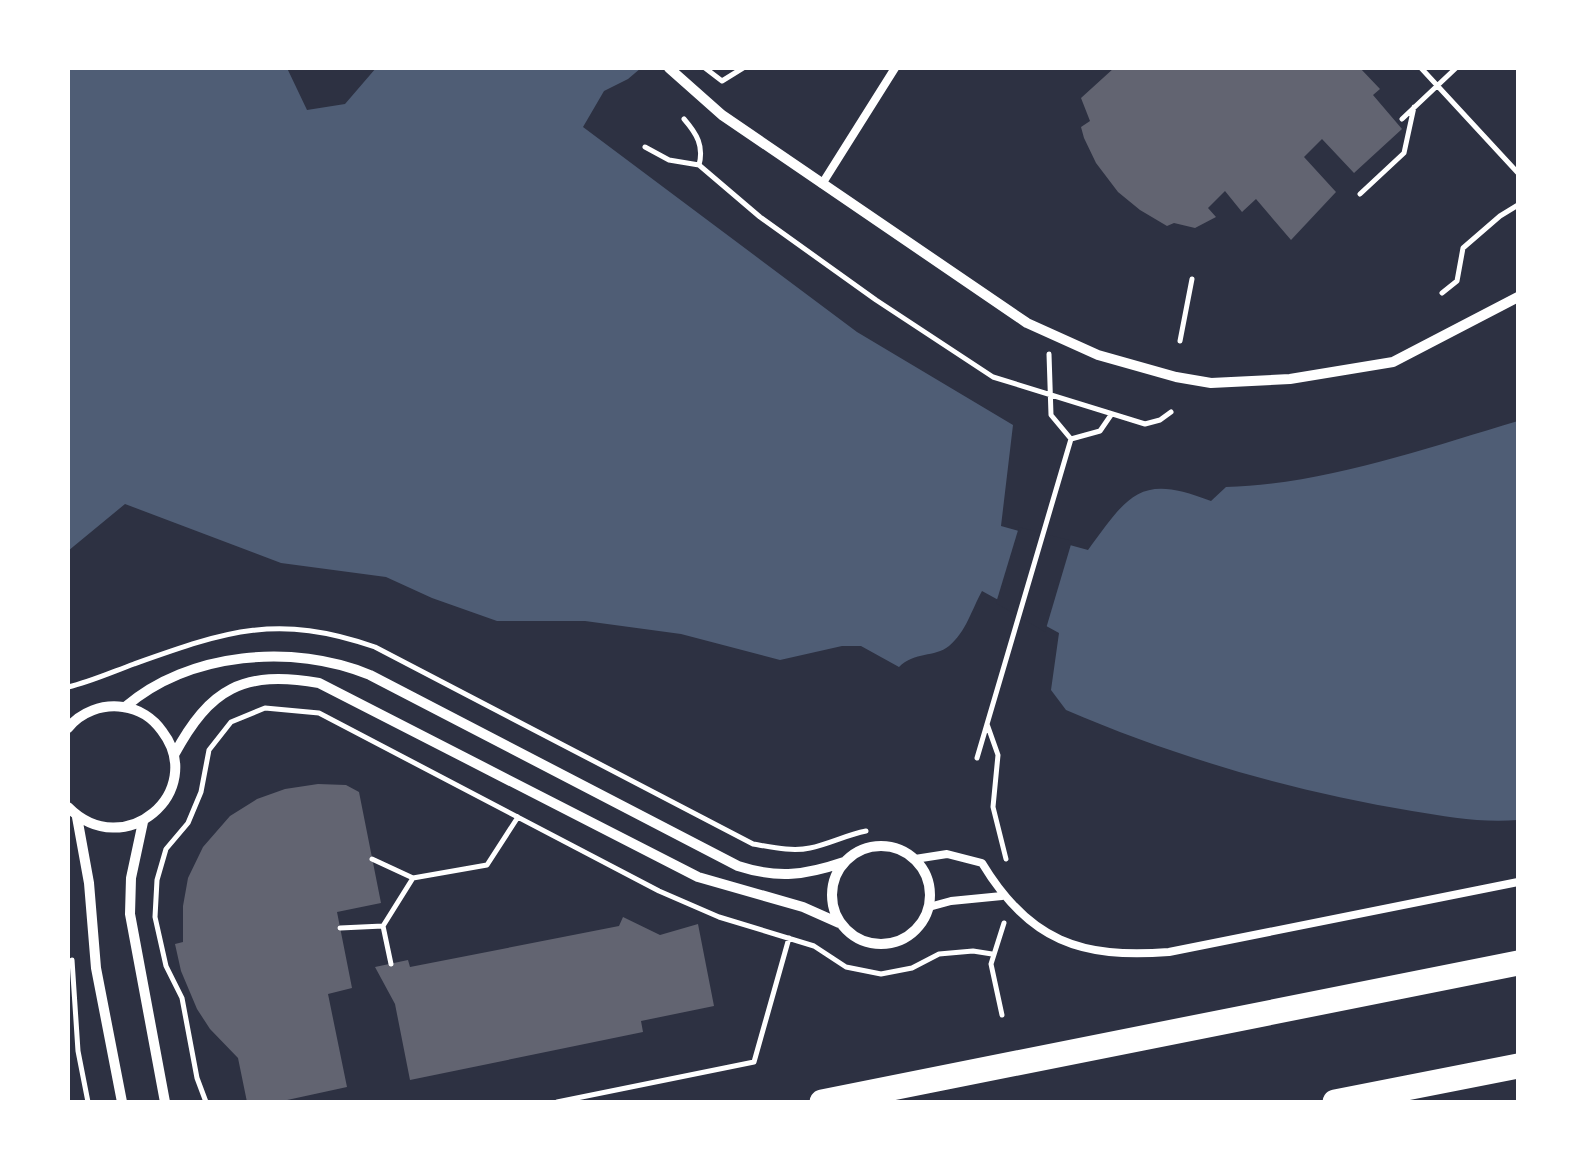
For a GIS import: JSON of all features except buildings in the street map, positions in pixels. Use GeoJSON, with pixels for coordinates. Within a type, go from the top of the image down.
{"type":"FeatureCollection","features":[{"type":"Feature","properties":{"kind":"main road"},"geometry":{"type":"LineString","coordinates":[[822,1102],[1518,963]]}},
{"type":"Feature","properties":{"kind":"main road"},"geometry":{"type":"LineString","coordinates":[[1335,1102],[1518,1066]]}},
{"type":"Feature","properties":{"kind":"street"},"geometry":{"type":"LineString","coordinates":[[669,68],[722,115],[1049,335],[1098,355],[1176,377],[1211,383],[1290,379],[1393,362],[1518,297]]}},
{"type":"Feature","properties":{"kind":"street"},"geometry":{"type":"LineString","coordinates":[[125,707],[146,688],[230,662],[273,656],[330,661],[370,675],[738,866],[791,876],[844,862],[864,849],[886,846],[902,850],[915,859],[928,882],[929,907],[911,935],[881,945],[865,943],[850,935],[834,913],[831,892],[844,862]]}},
{"type":"Feature","properties":{"kind":"street"},"geometry":{"type":"LineString","coordinates":[[174,756],[198,714],[232,690],[262,678],[319,683],[698,877],[783,901],[839,923]]}},
{"type":"Feature","properties":{"kind":"street"},"geometry":{"type":"LineString","coordinates":[[68,807],[77,817],[109,829],[143,822],[169,794],[174,775],[174,756],[168,738],[142,712],[105,706],[87,712],[69,725]]}},
{"type":"Feature","properties":{"kind":"street"},"geometry":{"type":"LineString","coordinates":[[77,817],[88,872],[96,968],[122,1102]]}},
{"type":"Feature","properties":{"kind":"street"},"geometry":{"type":"LineString","coordinates":[[143,822],[131,878],[130,914],[165,1102]]}},
{"type":"Feature","properties":{"kind":"lane"},"geometry":{"type":"LineString","coordinates":[[822,184],[894,68]]}},
{"type":"Feature","properties":{"kind":"lane"},"geometry":{"type":"LineString","coordinates":[[915,859],[947,854],[982,864],[1002,896],[1029,922],[1060,940],[1096,952],[1134,955],[1170,952],[1518,882]]}},
{"type":"Feature","properties":{"kind":"lane"},"geometry":{"type":"LineString","coordinates":[[929,907],[1002,896]]}},
{"type":"Feature","properties":{"kind":"path"},"geometry":{"type":"LineString","coordinates":[[704,68],[722,81],[743,68]]}},
{"type":"Feature","properties":{"kind":"path"},"geometry":{"type":"LineString","coordinates":[[1422,68],[1518,172]]}},
{"type":"Feature","properties":{"kind":"path"},"geometry":{"type":"LineString","coordinates":[[1402,119],[1456,68]]}},
{"type":"Feature","properties":{"kind":"path"},"geometry":{"type":"LineString","coordinates":[[1360,194],[1404,153],[1414,107]]}},
{"type":"Feature","properties":{"kind":"path"},"geometry":{"type":"LineString","coordinates":[[684,119],[694,131],[702,152],[699,165]]}},
{"type":"Feature","properties":{"kind":"path"},"geometry":{"type":"LineString","coordinates":[[645,147],[669,160],[699,165],[760,217],[993,377],[1145,424],[1171,412]]}},
{"type":"Feature","properties":{"kind":"path"},"geometry":{"type":"LineString","coordinates":[[1442,293],[1457,281],[1463,248],[1518,204]]}},
{"type":"Feature","properties":{"kind":"path"},"geometry":{"type":"LineString","coordinates":[[1180,341],[1192,279]]}},
{"type":"Feature","properties":{"kind":"path"},"geometry":{"type":"LineString","coordinates":[[1049,335],[1050,416],[1071,439]]}},
{"type":"Feature","properties":{"kind":"path"},"geometry":{"type":"LineString","coordinates":[[1071,439],[1100,430],[1111,415]]}},
{"type":"Feature","properties":{"kind":"path"},"geometry":{"type":"LineString","coordinates":[[977,758],[1071,439]]}},
{"type":"Feature","properties":{"kind":"path"},"geometry":{"type":"LineString","coordinates":[[206,1102],[197,1078],[182,998],[166,966],[155,917],[157,880],[166,850],[188,822],[201,792],[208,750],[232,722],[265,708],[319,713],[658,891],[719,917],[814,946],[846,967],[882,974],[912,968],[939,954],[992,954]]}},
{"type":"Feature","properties":{"kind":"path"},"geometry":{"type":"LineString","coordinates":[[988,724],[998,755],[993,808],[1002,854],[1022,887],[992,954],[1002,1015]]}},
{"type":"Feature","properties":{"kind":"path"},"geometry":{"type":"LineString","coordinates":[[372,859],[413,878],[488,864],[518,816]]}},
{"type":"Feature","properties":{"kind":"path"},"geometry":{"type":"LineString","coordinates":[[391,964],[384,926],[413,878]]}},
{"type":"Feature","properties":{"kind":"path"},"geometry":{"type":"LineString","coordinates":[[340,928],[384,926]]}},
{"type":"Feature","properties":{"kind":"path"},"geometry":{"type":"LineString","coordinates":[[557,1102],[754,1062],[789,938]]}},
{"type":"Feature","properties":{"kind":"path"},"geometry":{"type":"LineString","coordinates":[[71,942],[78,1052],[88,1102]]}},
{"type":"Feature","properties":{"kind":"water"},"geometry":{"type":"Polygon","coordinates":[[[68,68],[287,68],[307,110],[345,104],[376,68],[641,68],[604,91],[583,127],[857,332],[1013,425],[1001,526],[1088,550],[1126,503],[1152,489],[1168,489],[1211,501],[1226,487],[1337,472],[1518,421],[1518,820],[1452,817],[1324,794],[1193,758],[1066,710],[1051,690],[1059,633],[982,591],[964,627],[949,646],[899,667],[861,646],[842,646],[780,660],[681,634],[585,621],[497,621],[386,577],[281,563],[125,504],[68,551],[68,68]]]}},
{"type":"Feature","properties":{"kind":"pier"},"geometry":{"type":"Polygon","coordinates":[[[1019,527],[1072,541],[1045,632],[996,603],[1019,527]]]}}]}
